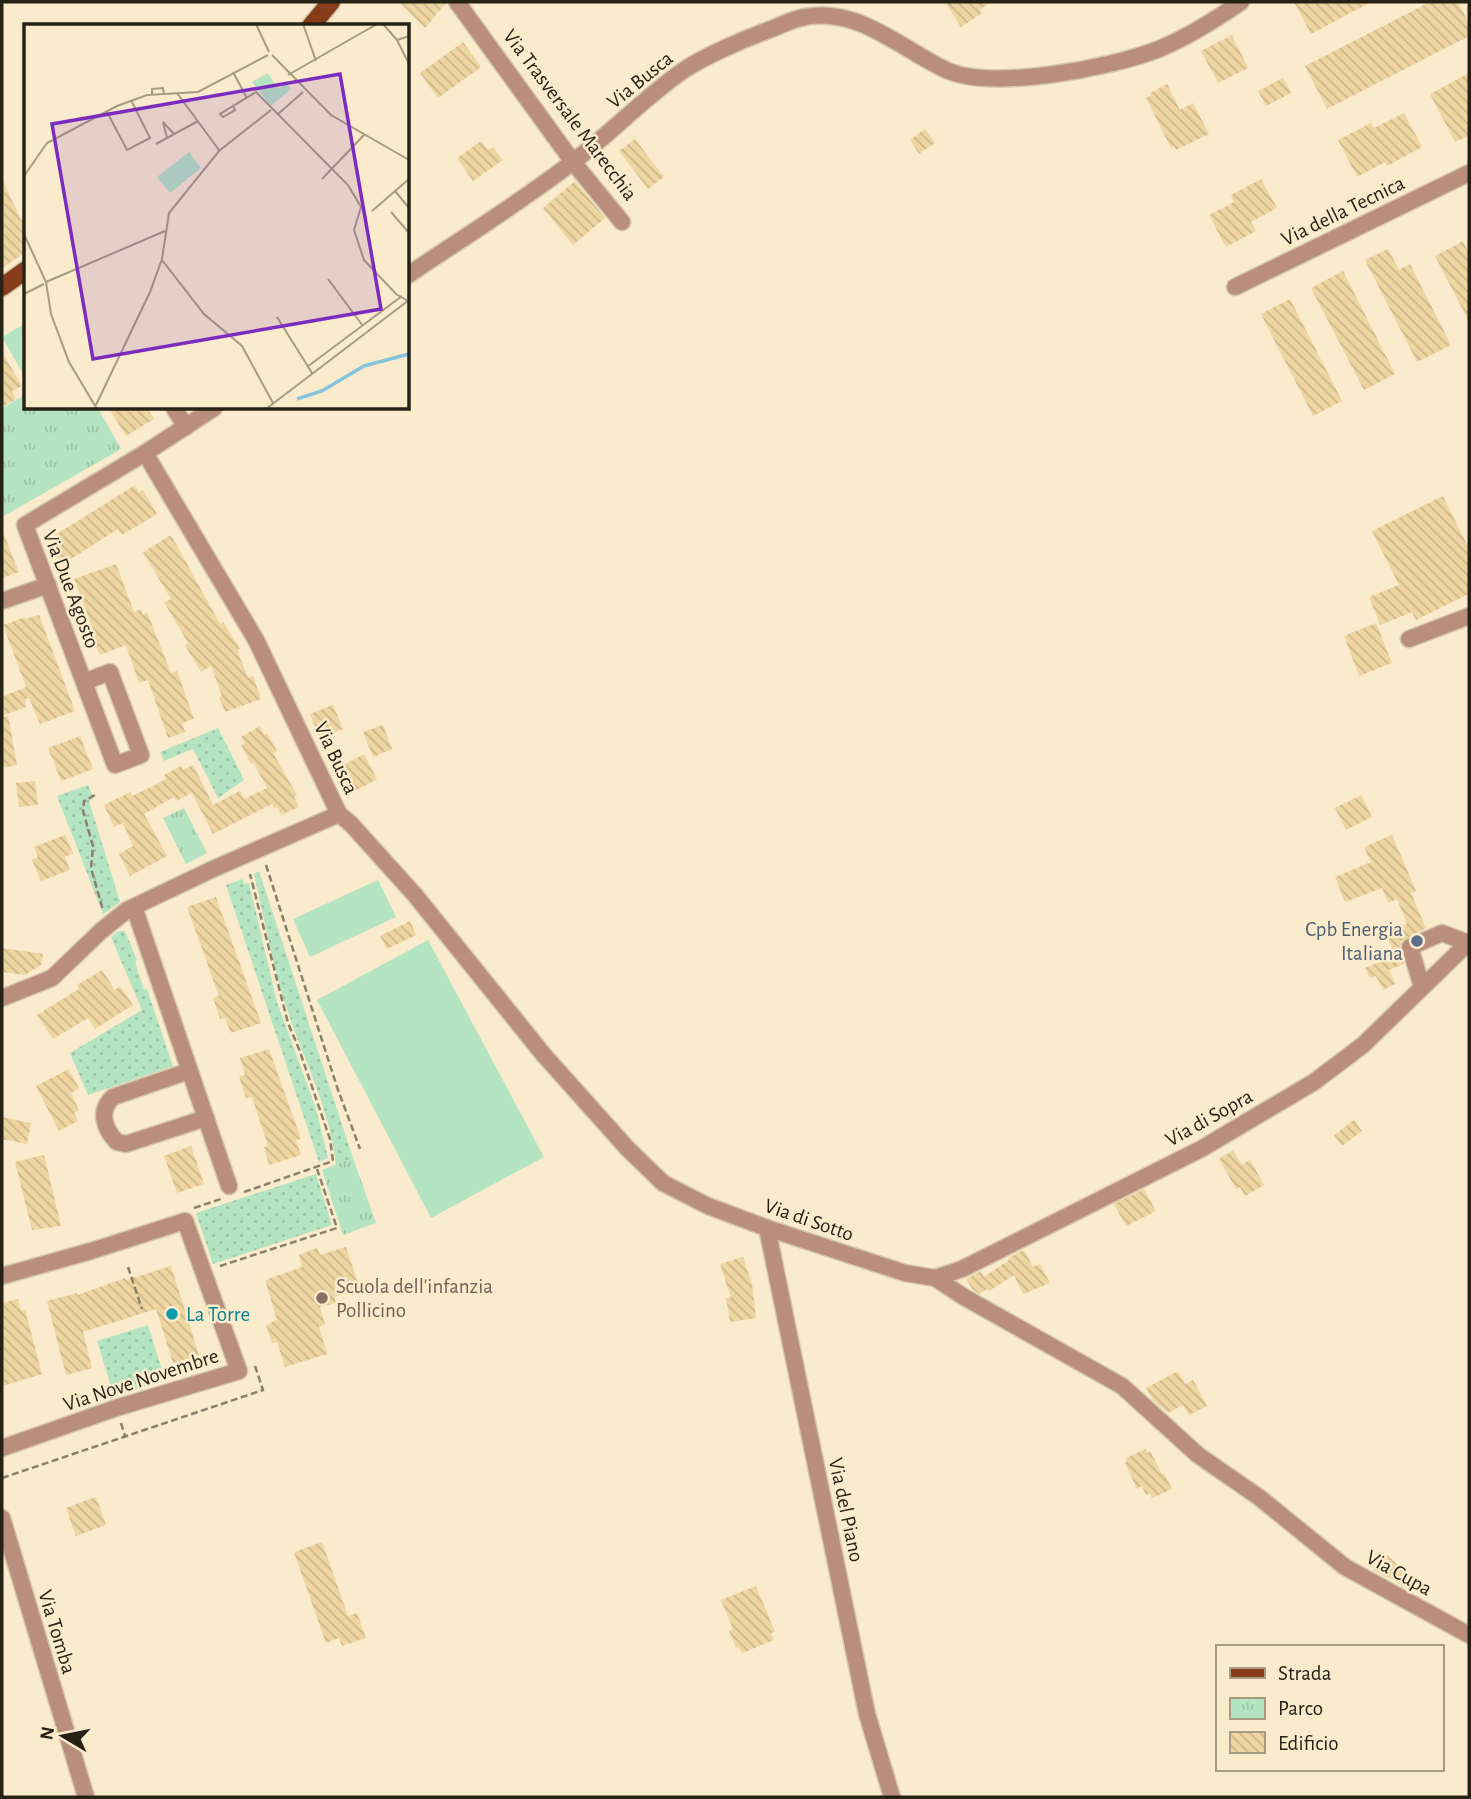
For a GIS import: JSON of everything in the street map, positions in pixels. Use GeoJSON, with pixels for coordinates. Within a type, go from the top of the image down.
{"type":"FeatureCollection","features":[{"type":"Feature","properties":{"kind":"main road"},"geometry":{"type":"LineString","coordinates":[[314,24],[331,2]]}},
{"type":"Feature","properties":{"kind":"main road"},"geometry":{"type":"LineString","coordinates":[[2,287],[24,271]]}},
{"type":"Feature","properties":{"kind":"street","name":"Via Trasversale Marecchia"},"geometry":{"type":"LineString","coordinates":[[457,2],[573,162],[622,222]]}},
{"type":"Feature","properties":{"kind":"street","name":"Via Busca"},"geometry":{"type":"LineString","coordinates":[[410,274],[573,162],[685,69],[753,36],[805,17],[835,15],[858,22],[946,70],[967,78],[1006,79],[1082,71],[1157,50],[1202,28],[1241,2]]}},
{"type":"Feature","properties":{"kind":"street","name":"Via della Tecnica"},"geometry":{"type":"LineString","coordinates":[[1236,287],[1469,173]]}},
{"type":"Feature","properties":{"kind":"street"},"geometry":{"type":"LineString","coordinates":[[175,410],[186,427]]}},
{"type":"Feature","properties":{"kind":"street"},"geometry":{"type":"LineString","coordinates":[[145,453],[211,410]]}},
{"type":"Feature","properties":{"kind":"street","name":"Via Busca"},"geometry":{"type":"LineString","coordinates":[[2,998],[52,978],[101,931],[134,907],[339,814],[256,640],[145,453]]}},
{"type":"Feature","properties":{"kind":"street","name":"Via Due Agosto"},"geometry":{"type":"LineString","coordinates":[[84,682],[110,672],[141,755],[115,765],[25,525],[145,453]]}},
{"type":"Feature","properties":{"kind":"street"},"geometry":{"type":"LineString","coordinates":[[2,601],[48,585]]}},
{"type":"Feature","properties":{"kind":"street"},"geometry":{"type":"LineString","coordinates":[[1409,639],[1469,616]]}},
{"type":"Feature","properties":{"kind":"street","name":"Via di Sotto"},"geometry":{"type":"LineString","coordinates":[[339,814],[415,895],[543,1054],[627,1148],[663,1183],[708,1206],[767,1228],[905,1273],[934,1278],[1122,1386],[1198,1455],[1260,1498],[1345,1567]]}},
{"type":"Feature","properties":{"kind":"street"},"geometry":{"type":"LineString","coordinates":[[134,907],[206,1118],[225,1192]]}},
{"type":"Feature","properties":{"kind":"street"},"geometry":{"type":"LineString","coordinates":[[1422,987],[1410,947],[1442,933],[1469,942]]}},
{"type":"Feature","properties":{"kind":"street","name":"Via di Sopra"},"geometry":{"type":"LineString","coordinates":[[934,1278],[962,1269],[1188,1155],[1314,1082],[1363,1045],[1469,942]]}},
{"type":"Feature","properties":{"kind":"street"},"geometry":{"type":"LineString","coordinates":[[189,1072],[113,1097],[103,1113],[105,1124],[117,1142],[126,1144],[206,1118]]}},
{"type":"Feature","properties":{"kind":"street","name":"Via Nove Novembre"},"geometry":{"type":"LineString","coordinates":[[2,1276],[185,1221],[239,1371],[116,1408],[2,1448]]}},
{"type":"Feature","properties":{"kind":"street","name":"Via del Piano"},"geometry":{"type":"LineString","coordinates":[[767,1228],[867,1714],[892,1797]]}},
{"type":"Feature","properties":{"kind":"street","name":"Via Tomba"},"geometry":{"type":"LineString","coordinates":[[2,1518],[86,1797]]}},
{"type":"Feature","properties":{"kind":"street","name":"Via Cupa"},"geometry":{"type":"LineString","coordinates":[[1345,1567],[1469,1635]]}},
{"type":"Feature","properties":{"kind":"path"},"geometry":{"type":"LineString","coordinates":[[95,795],[84,801],[83,811],[93,846],[91,868],[105,917]]}},
{"type":"Feature","properties":{"kind":"path"},"geometry":{"type":"LineString","coordinates":[[259,849],[360,1149]]}},
{"type":"Feature","properties":{"kind":"path"},"geometry":{"type":"LineString","coordinates":[[244,1192],[333,1161],[330,1139],[288,1023],[250,874]]}},
{"type":"Feature","properties":{"kind":"path"},"geometry":{"type":"LineString","coordinates":[[220,1266],[337,1228],[316,1168]]}},
{"type":"Feature","properties":{"kind":"path"},"geometry":{"type":"LineString","coordinates":[[192,1208],[225,1192]]}},
{"type":"Feature","properties":{"kind":"path"},"geometry":{"type":"LineString","coordinates":[[128,1267],[142,1309]]}},
{"type":"Feature","properties":{"kind":"path"},"geometry":{"type":"LineString","coordinates":[[120,1420],[125,1436]]}},
{"type":"Feature","properties":{"kind":"path"},"geometry":{"type":"LineString","coordinates":[[13,1465],[15,1473]]}},
{"type":"Feature","properties":{"kind":"green space"},"geometry":{"type":"Polygon","coordinates":[[[24,324],[24,376],[2,337],[24,324]]]}},
{"type":"Feature","properties":{"kind":"green space"},"geometry":{"type":"Polygon","coordinates":[[[24,395],[24,410],[99,410],[121,449],[2,517],[2,408],[24,395]]]}},
{"type":"Feature","properties":{"kind":"green space"},"geometry":{"type":"Polygon","coordinates":[[[218,728],[244,780],[218,798],[193,749],[164,761],[160,752],[218,728]]]}},
{"type":"Feature","properties":{"kind":"green space"},"geometry":{"type":"Polygon","coordinates":[[[88,785],[94,798],[89,801],[120,902],[103,914],[57,796],[88,785]]]}},
{"type":"Feature","properties":{"kind":"green space"},"geometry":{"type":"Polygon","coordinates":[[[184,808],[207,853],[186,864],[163,818],[184,808]]]}},
{"type":"Feature","properties":{"kind":"green space"},"geometry":{"type":"Polygon","coordinates":[[[259,871],[353,1158],[336,1165],[324,1110],[291,1021],[275,966],[254,874],[259,871]]]}},
{"type":"Feature","properties":{"kind":"green space"},"geometry":{"type":"Polygon","coordinates":[[[243,879],[244,884],[249,883],[277,1002],[316,1109],[328,1158],[319,1162],[226,885],[243,879]]]}},
{"type":"Feature","properties":{"kind":"green space"},"geometry":{"type":"Polygon","coordinates":[[[378,880],[396,917],[310,957],[293,919],[378,880]]]}},
{"type":"Feature","properties":{"kind":"green space"},"geometry":{"type":"Polygon","coordinates":[[[119,931],[125,931],[137,960],[135,962],[144,990],[147,989],[173,1066],[88,1095],[70,1053],[142,1010],[111,937],[119,931]]]}},
{"type":"Feature","properties":{"kind":"green space"},"geometry":{"type":"Polygon","coordinates":[[[428,940],[544,1157],[431,1218],[317,1000],[428,940]]]}},
{"type":"Feature","properties":{"kind":"green space"},"geometry":{"type":"Polygon","coordinates":[[[353,1158],[376,1223],[343,1235],[322,1170],[353,1158]]]}},
{"type":"Feature","properties":{"kind":"green space"},"geometry":{"type":"Polygon","coordinates":[[[316,1174],[332,1225],[213,1264],[196,1213],[316,1174]]]}},
{"type":"Feature","properties":{"kind":"green space"},"geometry":{"type":"Polygon","coordinates":[[[148,1325],[165,1380],[114,1396],[97,1341],[148,1325]]]}},
{"type":"Feature","properties":{"kind":"building"},"geometry":{"type":"Polygon","coordinates":[[[399,2],[447,2],[425,28],[399,2]]]}},
{"type":"Feature","properties":{"kind":"building"},"geometry":{"type":"Polygon","coordinates":[[[945,2],[992,2],[979,10],[982,13],[961,27],[945,2]]]}},
{"type":"Feature","properties":{"kind":"building"},"geometry":{"type":"Polygon","coordinates":[[[1294,2],[1371,2],[1311,34],[1294,2]]]}},
{"type":"Feature","properties":{"kind":"building"},"geometry":{"type":"Polygon","coordinates":[[[1430,2],[1458,2],[1469,24],[1469,36],[1327,109],[1305,66],[1430,2]]]}},
{"type":"Feature","properties":{"kind":"building"},"geometry":{"type":"Polygon","coordinates":[[[1232,35],[1248,68],[1218,83],[1201,51],[1232,35]]]}},
{"type":"Feature","properties":{"kind":"building"},"geometry":{"type":"Polygon","coordinates":[[[463,42],[481,67],[438,98],[420,73],[463,42]]]}},
{"type":"Feature","properties":{"kind":"building"},"geometry":{"type":"Polygon","coordinates":[[[1469,73],[1469,135],[1455,142],[1430,94],[1469,73]]]}},
{"type":"Feature","properties":{"kind":"building"},"geometry":{"type":"Polygon","coordinates":[[[1283,78],[1291,93],[1266,106],[1258,91],[1283,78]]]}},
{"type":"Feature","properties":{"kind":"building"},"geometry":{"type":"Polygon","coordinates":[[[1167,84],[1180,110],[1193,103],[1209,134],[1176,150],[1174,146],[1171,148],[1146,98],[1167,84]]]}},
{"type":"Feature","properties":{"kind":"building"},"geometry":{"type":"Polygon","coordinates":[[[1404,113],[1422,147],[1387,166],[1385,162],[1357,177],[1338,140],[1371,123],[1374,128],[1404,113]]]}},
{"type":"Feature","properties":{"kind":"building"},"geometry":{"type":"Polygon","coordinates":[[[925,129],[935,143],[919,154],[910,140],[925,129]]]}},
{"type":"Feature","properties":{"kind":"building"},"geometry":{"type":"Polygon","coordinates":[[[635,139],[664,177],[648,189],[619,151],[635,139]]]}},
{"type":"Feature","properties":{"kind":"building"},"geometry":{"type":"Polygon","coordinates":[[[481,141],[488,150],[493,147],[503,160],[473,181],[457,158],[481,141]]]}},
{"type":"Feature","properties":{"kind":"building"},"geometry":{"type":"Polygon","coordinates":[[[2,179],[21,220],[24,219],[24,253],[2,268],[2,179]]]}},
{"type":"Feature","properties":{"kind":"building"},"geometry":{"type":"Polygon","coordinates":[[[1261,179],[1277,208],[1251,222],[1256,231],[1226,247],[1209,215],[1234,202],[1231,195],[1261,179]]]}},
{"type":"Feature","properties":{"kind":"building"},"geometry":{"type":"Polygon","coordinates":[[[575,181],[605,218],[573,245],[543,208],[575,181]]]}},
{"type":"Feature","properties":{"kind":"building"},"geometry":{"type":"Polygon","coordinates":[[[1463,241],[1469,254],[1469,322],[1435,256],[1463,241]]]}},
{"type":"Feature","properties":{"kind":"building"},"geometry":{"type":"Polygon","coordinates":[[[1388,249],[1399,270],[1410,264],[1451,345],[1417,362],[1365,260],[1388,249]]]}},
{"type":"Feature","properties":{"kind":"building"},"geometry":{"type":"Polygon","coordinates":[[[1343,271],[1395,374],[1364,390],[1311,288],[1343,271]]]}},
{"type":"Feature","properties":{"kind":"building"},"geometry":{"type":"Polygon","coordinates":[[[1290,299],[1342,401],[1313,416],[1261,314],[1290,299]]]}},
{"type":"Feature","properties":{"kind":"building"},"geometry":{"type":"Polygon","coordinates":[[[2,352],[22,386],[12,391],[16,399],[2,407],[2,352]]]}},
{"type":"Feature","properties":{"kind":"building"},"geometry":{"type":"Polygon","coordinates":[[[110,410],[148,410],[154,419],[126,436],[110,410]]]}},
{"type":"Feature","properties":{"kind":"building"},"geometry":{"type":"Polygon","coordinates":[[[135,485],[139,493],[143,490],[157,514],[122,535],[118,529],[63,564],[54,551],[59,548],[52,537],[135,485]]]}},
{"type":"Feature","properties":{"kind":"building"},"geometry":{"type":"Polygon","coordinates":[[[1443,496],[1469,549],[1469,594],[1416,620],[1412,612],[1380,625],[1369,597],[1399,585],[1372,531],[1443,496]]]}},
{"type":"Feature","properties":{"kind":"building"},"geometry":{"type":"Polygon","coordinates":[[[2,530],[19,572],[2,578],[2,530]]]}},
{"type":"Feature","properties":{"kind":"building"},"geometry":{"type":"Polygon","coordinates":[[[171,535],[220,624],[223,622],[240,649],[237,650],[248,678],[253,676],[261,699],[225,712],[211,666],[201,672],[185,645],[188,643],[164,602],[171,599],[143,552],[171,535]]]}},
{"type":"Feature","properties":{"kind":"building"},"geometry":{"type":"Polygon","coordinates":[[[116,564],[134,612],[141,609],[143,615],[147,612],[171,673],[177,671],[194,719],[182,723],[185,732],[168,738],[148,680],[139,683],[126,645],[100,655],[92,637],[96,637],[74,579],[116,564]]]}},
{"type":"Feature","properties":{"kind":"building"},"geometry":{"type":"Polygon","coordinates":[[[39,615],[75,711],[40,724],[29,698],[25,699],[26,707],[2,716],[2,697],[26,687],[3,625],[39,615]]]}},
{"type":"Feature","properties":{"kind":"building"},"geometry":{"type":"Polygon","coordinates":[[[1376,623],[1392,663],[1359,676],[1344,636],[1376,623]]]}},
{"type":"Feature","properties":{"kind":"building"},"geometry":{"type":"Polygon","coordinates":[[[333,705],[343,729],[320,738],[310,714],[333,705]]]}},
{"type":"Feature","properties":{"kind":"building"},"geometry":{"type":"Polygon","coordinates":[[[8,716],[17,765],[2,768],[2,717],[8,716]]]}},
{"type":"Feature","properties":{"kind":"building"},"geometry":{"type":"Polygon","coordinates":[[[383,725],[392,749],[373,757],[363,732],[383,725]]]}},
{"type":"Feature","properties":{"kind":"building"},"geometry":{"type":"Polygon","coordinates":[[[260,726],[277,751],[273,753],[297,795],[294,797],[299,807],[281,815],[272,804],[213,834],[192,793],[176,801],[174,797],[144,814],[167,856],[130,876],[119,854],[133,846],[123,823],[114,827],[104,805],[130,792],[132,796],[157,784],[166,779],[164,775],[181,766],[183,770],[193,765],[213,805],[240,791],[244,799],[267,788],[241,745],[245,743],[241,737],[260,726]]]}},
{"type":"Feature","properties":{"kind":"building"},"geometry":{"type":"Polygon","coordinates":[[[80,736],[93,769],[61,781],[48,748],[80,736]]]}},
{"type":"Feature","properties":{"kind":"building"},"geometry":{"type":"Polygon","coordinates":[[[364,754],[377,779],[353,792],[340,767],[364,754]]]}},
{"type":"Feature","properties":{"kind":"building"},"geometry":{"type":"Polygon","coordinates":[[[35,781],[38,805],[19,807],[16,783],[35,781]]]}},
{"type":"Feature","properties":{"kind":"building"},"geometry":{"type":"Polygon","coordinates":[[[1361,795],[1372,817],[1346,830],[1335,808],[1361,795]]]}},
{"type":"Feature","properties":{"kind":"building"},"geometry":{"type":"Polygon","coordinates":[[[65,835],[73,853],[65,857],[70,870],[41,881],[32,860],[38,857],[34,847],[65,835]]]}},
{"type":"Feature","properties":{"kind":"building"},"geometry":{"type":"Polygon","coordinates":[[[1392,835],[1416,891],[1411,893],[1426,928],[1401,941],[1404,964],[1389,970],[1395,984],[1383,990],[1376,976],[1370,978],[1365,968],[1395,955],[1386,933],[1407,924],[1397,899],[1388,903],[1382,888],[1345,902],[1335,877],[1371,862],[1364,847],[1392,835]]]}},
{"type":"Feature","properties":{"kind":"building"},"geometry":{"type":"Polygon","coordinates":[[[216,897],[261,1023],[231,1033],[225,1018],[220,1019],[213,998],[219,996],[187,907],[216,897]]]}},
{"type":"Feature","properties":{"kind":"building"},"geometry":{"type":"Polygon","coordinates":[[[410,921],[416,935],[387,949],[380,936],[410,921]]]}},
{"type":"Feature","properties":{"kind":"building"},"geometry":{"type":"Polygon","coordinates":[[[2,948],[43,954],[41,965],[25,975],[2,972],[2,948]]]}},
{"type":"Feature","properties":{"kind":"building"},"geometry":{"type":"Polygon","coordinates":[[[102,970],[115,990],[120,986],[133,1005],[95,1029],[88,1018],[53,1039],[37,1015],[79,989],[77,985],[102,970]]]}},
{"type":"Feature","properties":{"kind":"building"},"geometry":{"type":"Polygon","coordinates":[[[269,1049],[301,1139],[296,1140],[301,1155],[269,1165],[264,1147],[268,1146],[252,1097],[246,1098],[239,1076],[245,1075],[240,1058],[269,1049]]]}},
{"type":"Feature","properties":{"kind":"building"},"geometry":{"type":"Polygon","coordinates":[[[69,1069],[79,1088],[71,1093],[79,1110],[74,1113],[78,1121],[59,1131],[36,1086],[69,1069]]]}},
{"type":"Feature","properties":{"kind":"building"},"geometry":{"type":"Polygon","coordinates":[[[2,1117],[31,1123],[27,1144],[2,1139],[2,1117]]]}},
{"type":"Feature","properties":{"kind":"building"},"geometry":{"type":"Polygon","coordinates":[[[1354,1120],[1362,1131],[1342,1146],[1334,1135],[1354,1120]]]}},
{"type":"Feature","properties":{"kind":"building"},"geometry":{"type":"Polygon","coordinates":[[[191,1146],[204,1184],[177,1193],[164,1156],[191,1146]]]}},
{"type":"Feature","properties":{"kind":"building"},"geometry":{"type":"Polygon","coordinates":[[[1233,1150],[1242,1165],[1250,1160],[1264,1185],[1245,1196],[1240,1187],[1236,1189],[1219,1159],[1233,1150]]]}},
{"type":"Feature","properties":{"kind":"building"},"geometry":{"type":"Polygon","coordinates":[[[44,1155],[61,1226],[32,1230],[15,1162],[44,1155]]]}},
{"type":"Feature","properties":{"kind":"building"},"geometry":{"type":"Polygon","coordinates":[[[1144,1189],[1156,1211],[1126,1226],[1114,1204],[1144,1189]]]}},
{"type":"Feature","properties":{"kind":"building"},"geometry":{"type":"Polygon","coordinates":[[[346,1247],[360,1289],[334,1297],[336,1303],[320,1307],[325,1324],[319,1327],[327,1354],[285,1367],[277,1342],[272,1343],[266,1325],[277,1320],[265,1280],[302,1267],[299,1255],[317,1248],[320,1255],[346,1247]]]}},
{"type":"Feature","properties":{"kind":"building"},"geometry":{"type":"Polygon","coordinates":[[[1024,1250],[1033,1267],[1040,1264],[1050,1283],[1023,1294],[1014,1275],[980,1294],[973,1290],[966,1279],[981,1271],[984,1277],[1009,1260],[1008,1258],[1024,1250]]]}},
{"type":"Feature","properties":{"kind":"building"},"geometry":{"type":"Polygon","coordinates":[[[743,1257],[752,1284],[756,1318],[730,1322],[726,1298],[731,1298],[720,1264],[743,1257]]]}},
{"type":"Feature","properties":{"kind":"building"},"geometry":{"type":"Polygon","coordinates":[[[171,1266],[199,1355],[173,1363],[156,1309],[83,1332],[92,1368],[66,1375],[47,1301],[77,1295],[171,1266]]]}},
{"type":"Feature","properties":{"kind":"building"},"geometry":{"type":"Polygon","coordinates":[[[18,1299],[21,1311],[25,1310],[42,1374],[2,1386],[2,1303],[18,1299]]]}},
{"type":"Feature","properties":{"kind":"building"},"geometry":{"type":"Polygon","coordinates":[[[1178,1371],[1185,1384],[1193,1380],[1207,1406],[1189,1415],[1183,1405],[1168,1413],[1153,1400],[1146,1388],[1178,1371]]]}},
{"type":"Feature","properties":{"kind":"building"},"geometry":{"type":"Polygon","coordinates":[[[1145,1449],[1147,1453],[1150,1451],[1172,1489],[1152,1498],[1150,1493],[1146,1495],[1142,1486],[1137,1489],[1125,1463],[1126,1458],[1145,1449]]]}},
{"type":"Feature","properties":{"kind":"building"},"geometry":{"type":"Polygon","coordinates":[[[96,1497],[106,1525],[76,1536],[66,1508],[96,1497]]]}},
{"type":"Feature","properties":{"kind":"building"},"geometry":{"type":"Polygon","coordinates":[[[322,1542],[348,1616],[357,1613],[366,1638],[342,1646],[339,1638],[326,1643],[294,1552],[322,1542]]]}},
{"type":"Feature","properties":{"kind":"building"},"geometry":{"type":"Polygon","coordinates":[[[1387,1555],[1414,1580],[1406,1588],[1373,1570],[1387,1555]]]}},
{"type":"Feature","properties":{"kind":"building"},"geometry":{"type":"Polygon","coordinates":[[[756,1586],[775,1632],[771,1633],[774,1640],[742,1653],[739,1647],[736,1648],[729,1631],[733,1629],[721,1600],[756,1586]]]}},
{"type":"Feature","properties":{"kind":"place","name":"Cpb Energia Italiana"},"geometry":{"type":"Point","coordinates":[1417,941]}},
{"type":"Feature","properties":{"kind":"place","name":"Scuola dell'infanzia Pollicino"},"geometry":{"type":"Point","coordinates":[322,1298]}},
{"type":"Feature","properties":{"kind":"place","name":"La Torre"},"geometry":{"type":"Point","coordinates":[172,1314]}}]}
